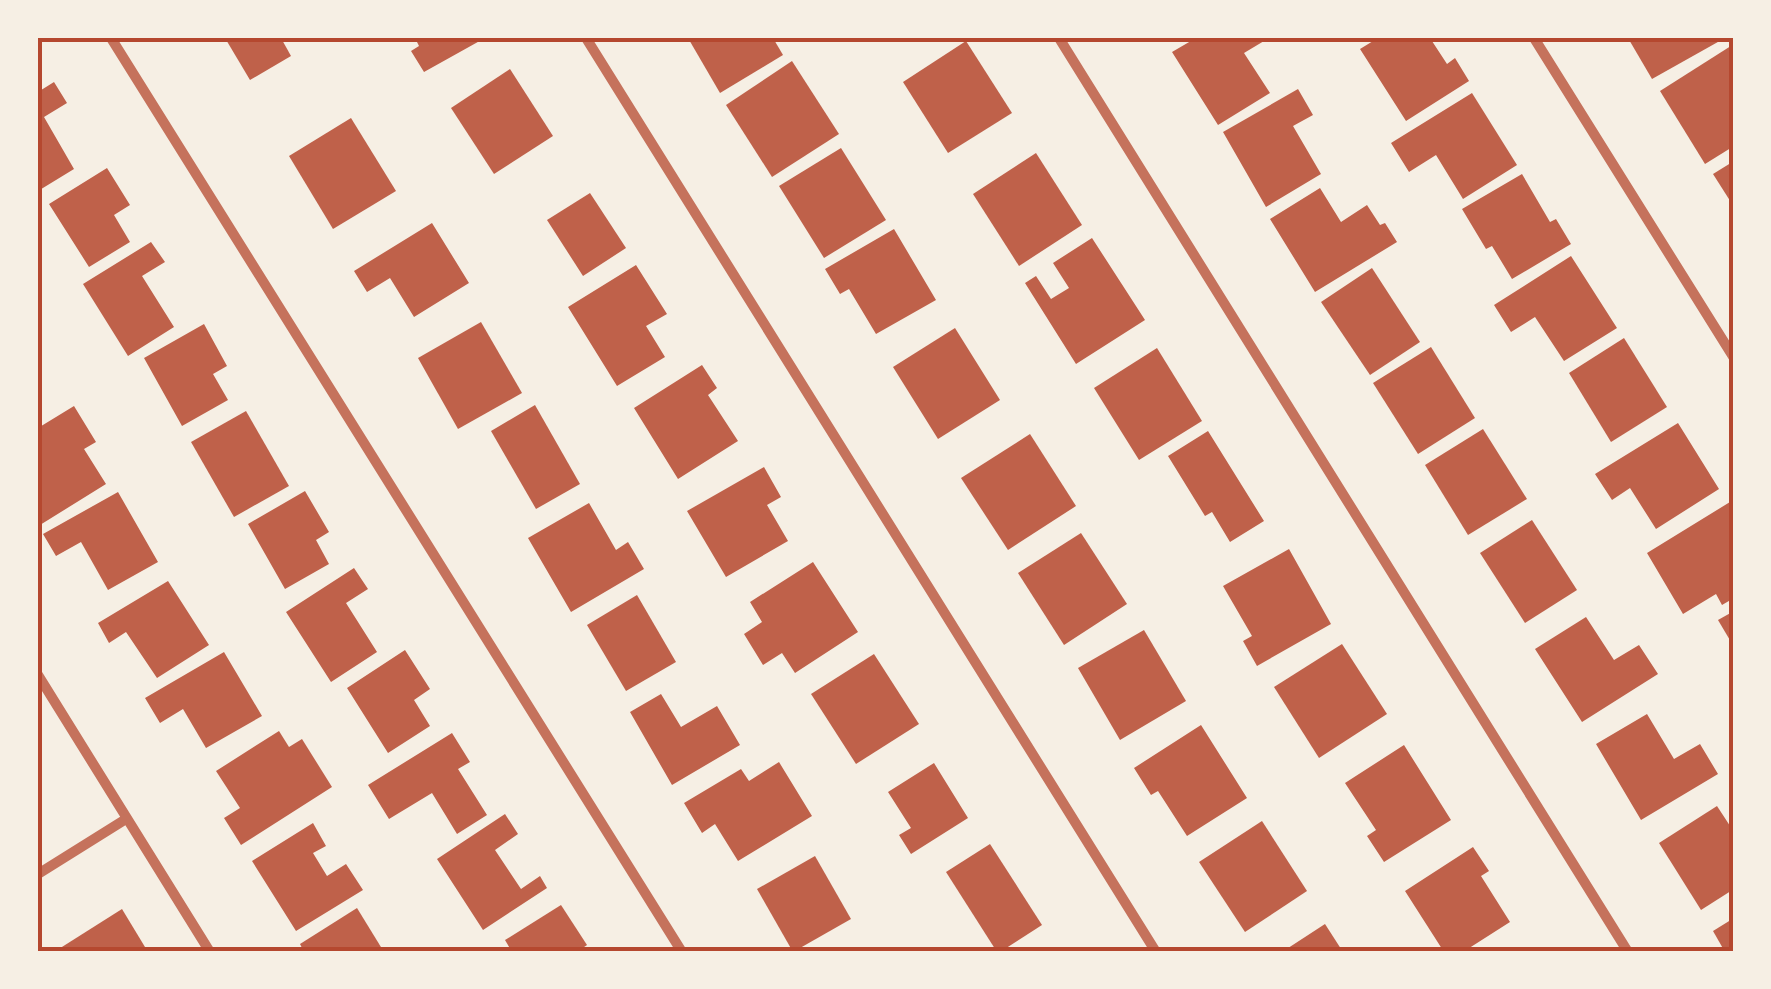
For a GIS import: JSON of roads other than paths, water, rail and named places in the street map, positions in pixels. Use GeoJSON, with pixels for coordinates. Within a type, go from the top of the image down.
{"type":"FeatureCollection","features":[{"type":"Feature","properties":{"kind":"street"},"geometry":{"type":"LineString","coordinates":[[112,38],[682,952]]}},
{"type":"Feature","properties":{"kind":"street"},"geometry":{"type":"LineString","coordinates":[[586,38],[1156,952]]}},
{"type":"Feature","properties":{"kind":"street"},"geometry":{"type":"LineString","coordinates":[[1059,38],[1628,952]]}},
{"type":"Feature","properties":{"kind":"street"},"geometry":{"type":"LineString","coordinates":[[1534,38],[1734,358]]}},
{"type":"Feature","properties":{"kind":"street"},"geometry":{"type":"LineString","coordinates":[[38,675],[210,952]]}},
{"type":"Feature","properties":{"kind":"street"},"geometry":{"type":"LineString","coordinates":[[38,874],[126,819]]}}]}
